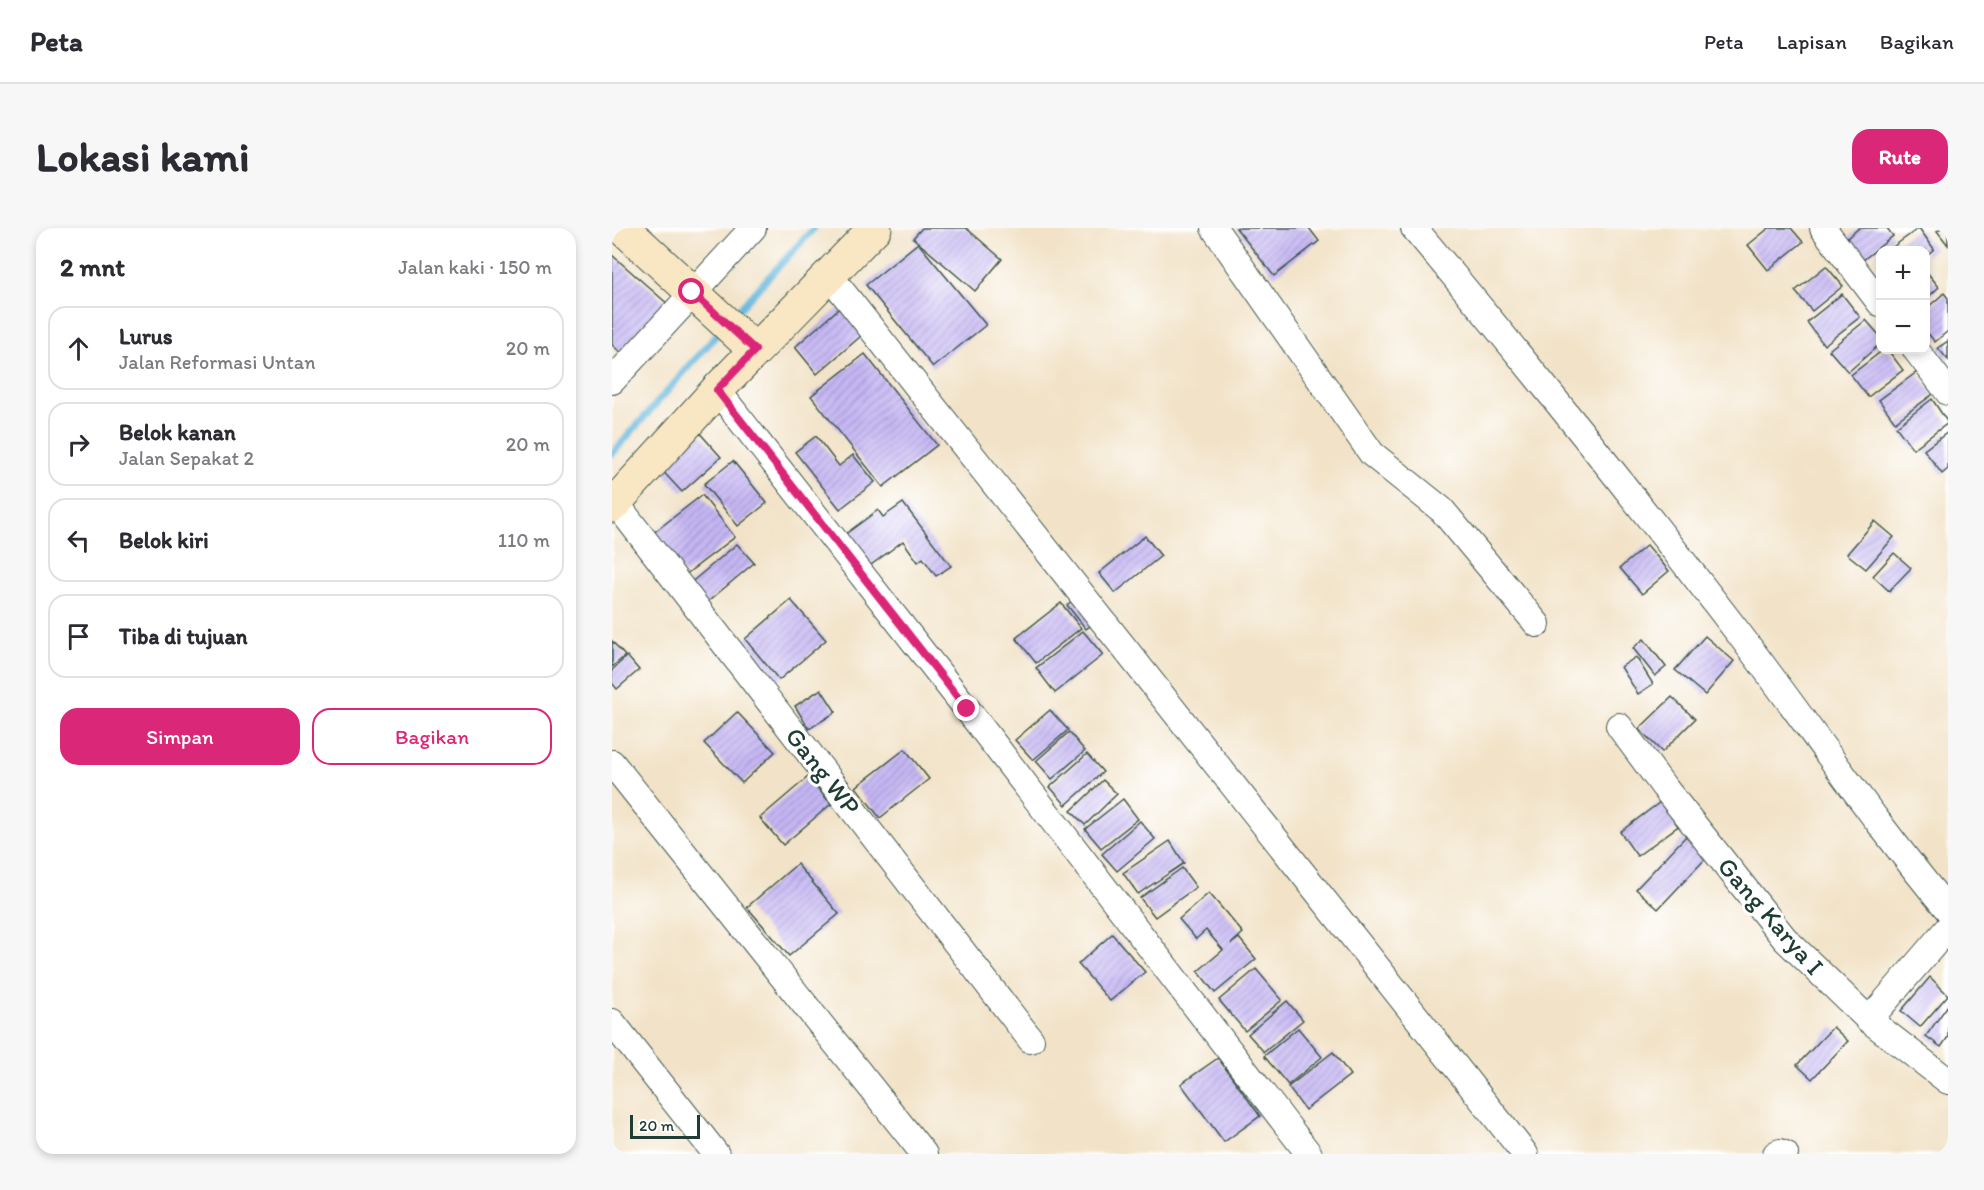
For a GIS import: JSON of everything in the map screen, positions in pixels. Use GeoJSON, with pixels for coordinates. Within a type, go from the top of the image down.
{"type":"FeatureCollection","features":[{"type":"Feature","properties":{"kind":"street"},"geometry":{"type":"LineString","coordinates":[[623,228],[723,320]]}},
{"type":"Feature","properties":{"kind":"street"},"geometry":{"type":"LineString","coordinates":[[614,504],[717,390],[723,320],[753,228]]}},
{"type":"Feature","properties":{"kind":"street"},"geometry":{"type":"LineString","coordinates":[[612,381],[723,320],[829,275],[875,228]]}},
{"type":"Feature","properties":{"kind":"street"},"geometry":{"type":"LineString","coordinates":[[1214,228],[1372,454],[1442,510],[1537,624]]}},
{"type":"Feature","properties":{"kind":"street"},"geometry":{"type":"LineString","coordinates":[[1414,228],[1624,486],[1742,638],[1899,852],[1948,910]]}},
{"type":"Feature","properties":{"kind":"street"},"geometry":{"type":"LineString","coordinates":[[1823,228],[1879,300]]}},
{"type":"Feature","properties":{"kind":"street"},"geometry":{"type":"LineString","coordinates":[[829,275],[1525,1154]]}},
{"type":"Feature","properties":{"kind":"street"},"geometry":{"type":"LineString","coordinates":[[1919,354],[1948,392]]}},
{"type":"Feature","properties":{"kind":"street"},"geometry":{"type":"LineString","coordinates":[[717,390],[974,718],[1309,1154]]}},
{"type":"Feature","properties":{"kind":"street","name":"Gang WP"},"geometry":{"type":"LineString","coordinates":[[614,504],[1031,1040]]}},
{"type":"Feature","properties":{"kind":"street","name":"Gang Karya I"},"geometry":{"type":"LineString","coordinates":[[1619,726],[1664,787],[1785,939],[1869,1020],[1948,1081]]}},
{"type":"Feature","properties":{"kind":"street"},"geometry":{"type":"LineString","coordinates":[[612,763],[924,1154]]}},
{"type":"Feature","properties":{"kind":"street"},"geometry":{"type":"LineString","coordinates":[[1869,1020],[1948,928]]}},
{"type":"Feature","properties":{"kind":"street"},"geometry":{"type":"LineString","coordinates":[[612,1022],[716,1154]]}},
{"type":"Feature","properties":{"kind":"street"},"geometry":{"type":"LineString","coordinates":[[1776,1154],[1785,1154]]}},
{"type":"Feature","properties":{"kind":"building"},"geometry":{"type":"Polygon","coordinates":[[[922,228],[966,228],[1002,259],[975,291],[913,238],[922,228]]]}},
{"type":"Feature","properties":{"kind":"building"},"geometry":{"type":"Polygon","coordinates":[[[1236,228],[1309,228],[1319,241],[1274,276],[1236,228]]]}},
{"type":"Feature","properties":{"kind":"building"},"geometry":{"type":"Polygon","coordinates":[[[1769,228],[1791,228],[1803,242],[1768,270],[1748,245],[1769,228]]]}},
{"type":"Feature","properties":{"kind":"building"},"geometry":{"type":"Polygon","coordinates":[[[1859,228],[1887,228],[1893,236],[1880,246],[1876,246],[1876,250],[1863,260],[1846,239],[1859,228]]]}},
{"type":"Feature","properties":{"kind":"building"},"geometry":{"type":"Polygon","coordinates":[[[1919,228],[1934,249],[1930,252],[1930,246],[1894,246],[1919,228]]]}},
{"type":"Feature","properties":{"kind":"building"},"geometry":{"type":"Polygon","coordinates":[[[1941,228],[1948,228],[1948,245],[1937,231],[1941,228]]]}},
{"type":"Feature","properties":{"kind":"building"},"geometry":{"type":"Polygon","coordinates":[[[918,243],[986,325],[933,367],[866,285],[918,243]]]}},
{"type":"Feature","properties":{"kind":"building"},"geometry":{"type":"Polygon","coordinates":[[[612,255],[670,306],[625,356],[612,345],[612,255]]]}},
{"type":"Feature","properties":{"kind":"building"},"geometry":{"type":"Polygon","coordinates":[[[1826,266],[1843,286],[1812,311],[1795,291],[1826,266]]]}},
{"type":"Feature","properties":{"kind":"building"},"geometry":{"type":"Polygon","coordinates":[[[1930,276],[1939,287],[1930,295],[1930,276]]]}},
{"type":"Feature","properties":{"kind":"building"},"geometry":{"type":"Polygon","coordinates":[[[1944,293],[1948,298],[1948,331],[1935,342],[1930,336],[1930,305],[1944,293]]]}},
{"type":"Feature","properties":{"kind":"building"},"geometry":{"type":"Polygon","coordinates":[[[1842,294],[1860,317],[1824,345],[1807,322],[1842,294]]]}},
{"type":"Feature","properties":{"kind":"building"},"geometry":{"type":"Polygon","coordinates":[[[845,303],[868,330],[817,374],[795,347],[845,303]]]}},
{"type":"Feature","properties":{"kind":"building"},"geometry":{"type":"Polygon","coordinates":[[[1866,320],[1876,331],[1876,348],[1848,372],[1829,350],[1866,320]]]}},
{"type":"Feature","properties":{"kind":"building"},"geometry":{"type":"Polygon","coordinates":[[[1948,341],[1948,360],[1938,348],[1948,341]]]}},
{"type":"Feature","properties":{"kind":"building"},"geometry":{"type":"Polygon","coordinates":[[[865,354],[937,445],[883,487],[811,396],[865,354]]]}},
{"type":"Feature","properties":{"kind":"building"},"geometry":{"type":"Polygon","coordinates":[[[1878,354],[1891,354],[1903,370],[1868,397],[1851,375],[1878,354]]]}},
{"type":"Feature","properties":{"kind":"building"},"geometry":{"type":"Polygon","coordinates":[[[1917,372],[1933,394],[1895,422],[1879,400],[1917,372]]]}},
{"type":"Feature","properties":{"kind":"building"},"geometry":{"type":"Polygon","coordinates":[[[1932,399],[1948,423],[1913,449],[1896,427],[1932,399]]]}},
{"type":"Feature","properties":{"kind":"building"},"geometry":{"type":"Polygon","coordinates":[[[697,430],[721,457],[682,492],[657,465],[697,430]]]}},
{"type":"Feature","properties":{"kind":"building"},"geometry":{"type":"Polygon","coordinates":[[[1948,432],[1948,469],[1942,474],[1924,450],[1948,432]]]}},
{"type":"Feature","properties":{"kind":"building"},"geometry":{"type":"Polygon","coordinates":[[[816,436],[839,466],[853,455],[875,482],[840,509],[795,452],[816,436]]]}},
{"type":"Feature","properties":{"kind":"building"},"geometry":{"type":"Polygon","coordinates":[[[733,461],[767,503],[738,526],[704,484],[733,461]]]}},
{"type":"Feature","properties":{"kind":"building"},"geometry":{"type":"Polygon","coordinates":[[[702,495],[735,537],[685,575],[652,534],[702,495]]]}},
{"type":"Feature","properties":{"kind":"building"},"geometry":{"type":"Polygon","coordinates":[[[903,503],[951,566],[936,576],[923,558],[918,562],[903,541],[867,568],[843,536],[878,510],[883,517],[903,503]]]}},
{"type":"Feature","properties":{"kind":"building"},"geometry":{"type":"Polygon","coordinates":[[[1875,521],[1894,537],[1866,569],[1847,554],[1875,521]]]}},
{"type":"Feature","properties":{"kind":"building"},"geometry":{"type":"Polygon","coordinates":[[[1145,536],[1161,556],[1115,593],[1099,573],[1145,536]]]}},
{"type":"Feature","properties":{"kind":"building"},"geometry":{"type":"Polygon","coordinates":[[[737,544],[754,563],[704,605],[688,585],[737,544]]]}},
{"type":"Feature","properties":{"kind":"building"},"geometry":{"type":"Polygon","coordinates":[[[1647,545],[1669,571],[1642,594],[1620,568],[1647,545]]]}},
{"type":"Feature","properties":{"kind":"building"},"geometry":{"type":"Polygon","coordinates":[[[1894,553],[1911,568],[1889,591],[1873,576],[1894,553]]]}},
{"type":"Feature","properties":{"kind":"building"},"geometry":{"type":"Polygon","coordinates":[[[1080,594],[1099,619],[1086,629],[1067,605],[1080,594]]]}},
{"type":"Feature","properties":{"kind":"building"},"geometry":{"type":"Polygon","coordinates":[[[791,600],[826,640],[779,680],[745,639],[791,600]]]}},
{"type":"Feature","properties":{"kind":"building"},"geometry":{"type":"Polygon","coordinates":[[[1061,603],[1081,628],[1036,663],[1016,638],[1061,603]]]}},
{"type":"Feature","properties":{"kind":"building"},"geometry":{"type":"Polygon","coordinates":[[[1083,631],[1103,655],[1055,693],[1036,668],[1083,631]]]}},
{"type":"Feature","properties":{"kind":"building"},"geometry":{"type":"Polygon","coordinates":[[[1705,636],[1734,661],[1705,695],[1675,670],[1705,636]]]}},
{"type":"Feature","properties":{"kind":"building"},"geometry":{"type":"Polygon","coordinates":[[[1644,639],[1666,667],[1655,676],[1633,648],[1644,639]]]}},
{"type":"Feature","properties":{"kind":"building"},"geometry":{"type":"Polygon","coordinates":[[[612,641],[625,656],[612,667],[612,641]]]}},
{"type":"Feature","properties":{"kind":"building"},"geometry":{"type":"Polygon","coordinates":[[[627,656],[639,670],[617,689],[612,683],[612,670],[627,656]]]}},
{"type":"Feature","properties":{"kind":"building"},"geometry":{"type":"Polygon","coordinates":[[[1636,657],[1653,684],[1638,694],[1621,667],[1636,657]]]}},
{"type":"Feature","properties":{"kind":"building"},"geometry":{"type":"Polygon","coordinates":[[[821,689],[836,712],[809,729],[795,706],[821,689]]]}},
{"type":"Feature","properties":{"kind":"building"},"geometry":{"type":"Polygon","coordinates":[[[1672,697],[1695,719],[1662,752],[1639,729],[1672,697]]]}},
{"type":"Feature","properties":{"kind":"building"},"geometry":{"type":"Polygon","coordinates":[[[1050,710],[1068,730],[1033,760],[1015,740],[1050,710]]]}},
{"type":"Feature","properties":{"kind":"building"},"geometry":{"type":"Polygon","coordinates":[[[737,712],[775,752],[742,783],[704,743],[737,712]]]}},
{"type":"Feature","properties":{"kind":"building"},"geometry":{"type":"Polygon","coordinates":[[[1069,732],[1085,751],[1052,779],[1036,761],[1069,732]]]}},
{"type":"Feature","properties":{"kind":"building"},"geometry":{"type":"Polygon","coordinates":[[[905,749],[929,779],[880,818],[856,787],[905,749]]]}},
{"type":"Feature","properties":{"kind":"building"},"geometry":{"type":"Polygon","coordinates":[[[1087,754],[1103,772],[1066,805],[1050,787],[1087,754]]]}},
{"type":"Feature","properties":{"kind":"building"},"geometry":{"type":"Polygon","coordinates":[[[808,777],[831,804],[783,845],[760,818],[808,777]]]}},
{"type":"Feature","properties":{"kind":"building"},"geometry":{"type":"Polygon","coordinates":[[[1103,780],[1117,794],[1085,825],[1071,811],[1103,780]]]}},
{"type":"Feature","properties":{"kind":"building"},"geometry":{"type":"Polygon","coordinates":[[[1123,799],[1138,819],[1101,848],[1085,829],[1123,799]]]}},
{"type":"Feature","properties":{"kind":"building"},"geometry":{"type":"Polygon","coordinates":[[[1663,800],[1681,824],[1637,856],[1620,832],[1663,800]]]}},
{"type":"Feature","properties":{"kind":"building"},"geometry":{"type":"Polygon","coordinates":[[[1140,821],[1155,839],[1117,871],[1102,854],[1140,821]]]}},
{"type":"Feature","properties":{"kind":"building"},"geometry":{"type":"Polygon","coordinates":[[[1686,836],[1708,856],[1658,909],[1636,889],[1686,836]]]}},
{"type":"Feature","properties":{"kind":"building"},"geometry":{"type":"Polygon","coordinates":[[[1170,841],[1184,863],[1138,894],[1123,873],[1170,841]]]}},
{"type":"Feature","properties":{"kind":"building"},"geometry":{"type":"Polygon","coordinates":[[[797,864],[839,914],[789,956],[747,907],[797,864]]]}},
{"type":"Feature","properties":{"kind":"building"},"geometry":{"type":"Polygon","coordinates":[[[1182,868],[1196,887],[1155,917],[1140,898],[1182,868]]]}},
{"type":"Feature","properties":{"kind":"building"},"geometry":{"type":"Polygon","coordinates":[[[1209,893],[1243,933],[1231,944],[1239,938],[1256,959],[1215,993],[1198,971],[1223,950],[1206,930],[1196,939],[1179,919],[1209,893]]]}},
{"type":"Feature","properties":{"kind":"building"},"geometry":{"type":"Polygon","coordinates":[[[1112,934],[1145,972],[1110,1001],[1078,964],[1112,934]]]}},
{"type":"Feature","properties":{"kind":"building"},"geometry":{"type":"Polygon","coordinates":[[[1256,969],[1282,1000],[1245,1031],[1219,1000],[1256,969]]]}},
{"type":"Feature","properties":{"kind":"building"},"geometry":{"type":"Polygon","coordinates":[[[1930,977],[1948,995],[1920,1027],[1901,1011],[1930,977]]]}},
{"type":"Feature","properties":{"kind":"building"},"geometry":{"type":"Polygon","coordinates":[[[1287,1001],[1303,1020],[1264,1052],[1248,1034],[1287,1001]]]}},
{"type":"Feature","properties":{"kind":"building"},"geometry":{"type":"Polygon","coordinates":[[[1948,1005],[1948,1037],[1941,1047],[1926,1036],[1948,1005]]]}},
{"type":"Feature","properties":{"kind":"building"},"geometry":{"type":"Polygon","coordinates":[[[1833,1027],[1848,1041],[1812,1079],[1797,1065],[1833,1027]]]}},
{"type":"Feature","properties":{"kind":"building"},"geometry":{"type":"Polygon","coordinates":[[[1298,1028],[1322,1057],[1288,1085],[1264,1056],[1298,1028]]]}},
{"type":"Feature","properties":{"kind":"building"},"geometry":{"type":"Polygon","coordinates":[[[1333,1052],[1350,1075],[1305,1110],[1288,1087],[1333,1052]]]}},
{"type":"Feature","properties":{"kind":"building"},"geometry":{"type":"Polygon","coordinates":[[[1218,1058],[1260,1116],[1224,1142],[1181,1084],[1218,1058]]]}},
{"type":"Feature","properties":{"kind":"waterway"},"geometry":{"type":"LineString","coordinates":[[732,317],[814,228]]}},
{"type":"Feature","properties":{"kind":"waterway"},"geometry":{"type":"LineString","coordinates":[[612,454],[721,330]]}},
{"type":"Feature","properties":{"kind":"route"},"geometry":{"type":"LineString","coordinates":[[692,292],[755,350],[717,390],[967,709]]}}]}
